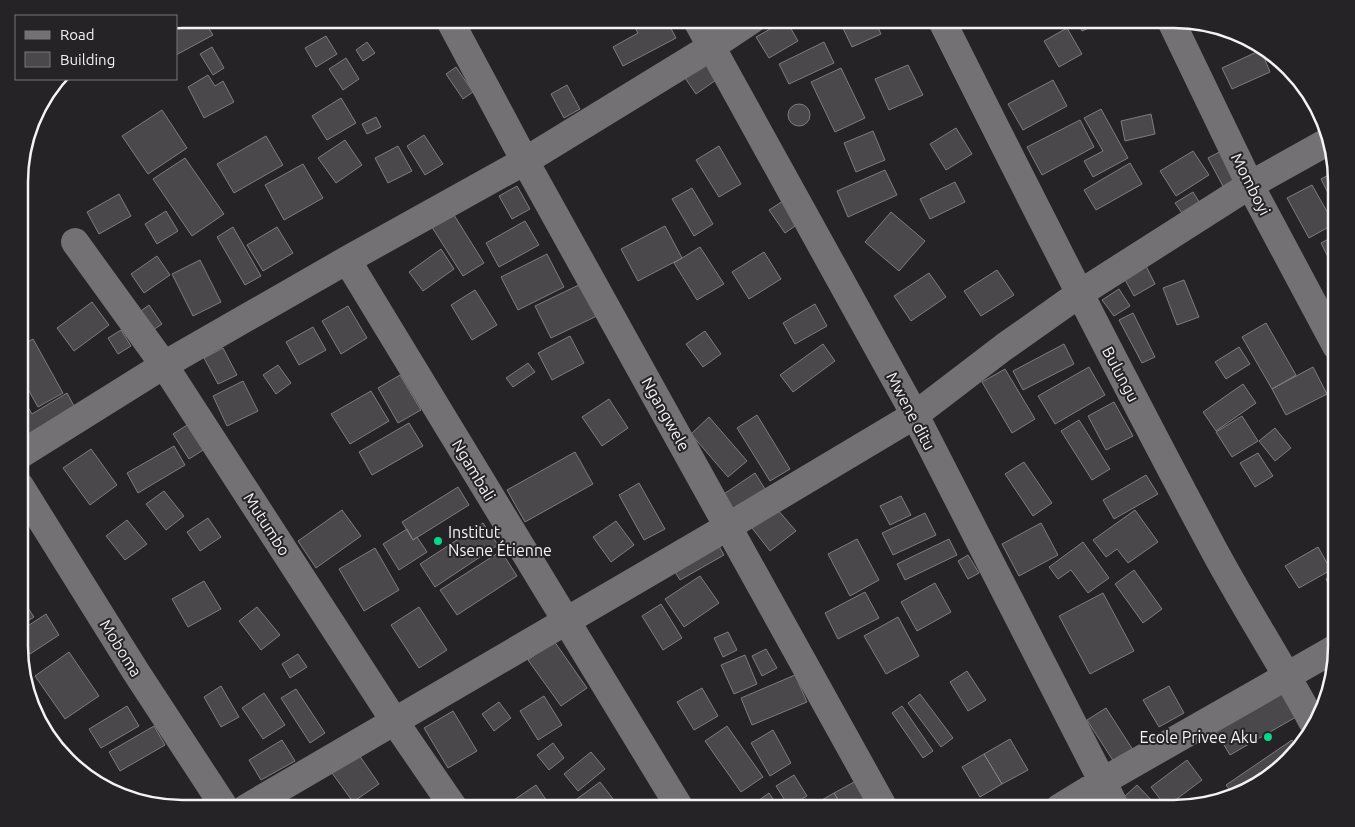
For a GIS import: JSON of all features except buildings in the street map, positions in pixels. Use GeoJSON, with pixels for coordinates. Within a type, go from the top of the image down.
{"type":"FeatureCollection","features":[{"type":"Feature","properties":{"kind":"street","name":"Ngangwele"},"geometry":{"type":"LineString","coordinates":[[452,27],[879,799]]}},
{"type":"Feature","properties":{"kind":"street","name":"Mwene ditu"},"geometry":{"type":"LineString","coordinates":[[700,27],[915,415],[1112,799]]}},
{"type":"Feature","properties":{"kind":"street"},"geometry":{"type":"LineString","coordinates":[[28,449],[164,365],[525,161],[741,27]]}},
{"type":"Feature","properties":{"kind":"street","name":"Bulungu"},"geometry":{"type":"LineString","coordinates":[[945,27],[1079,294],[1209,542],[1310,717]]}},
{"type":"Feature","properties":{"kind":"street","name":"Momboyi"},"geometry":{"type":"LineString","coordinates":[[1174,27],[1250,185],[1327,329]]}},
{"type":"Feature","properties":{"kind":"street"},"geometry":{"type":"LineString","coordinates":[[260,800],[915,415],[1004,347],[1079,294],[1250,185],[1323,145]]}},
{"type":"Feature","properties":{"kind":"street","name":"Mutumbo"},"geometry":{"type":"LineString","coordinates":[[75,242],[164,365],[395,722],[448,800]]}},
{"type":"Feature","properties":{"kind":"street","name":"Ngambali"},"geometry":{"type":"LineString","coordinates":[[347,260],[675,800]]}},
{"type":"Feature","properties":{"kind":"street","name":"Moboma"},"geometry":{"type":"LineString","coordinates":[[28,499],[136,672],[220,800]]}},
{"type":"Feature","properties":{"kind":"street"},"geometry":{"type":"LineString","coordinates":[[1073,799],[1327,653]]}},
{"type":"Feature","properties":{"kind":"place","name":"Institut Nsene Étienne"},"geometry":{"type":"Point","coordinates":[438,541]}},
{"type":"Feature","properties":{"kind":"place","name":"Ecole Privee Aku"},"geometry":{"type":"Point","coordinates":[1268,737]}}]}
